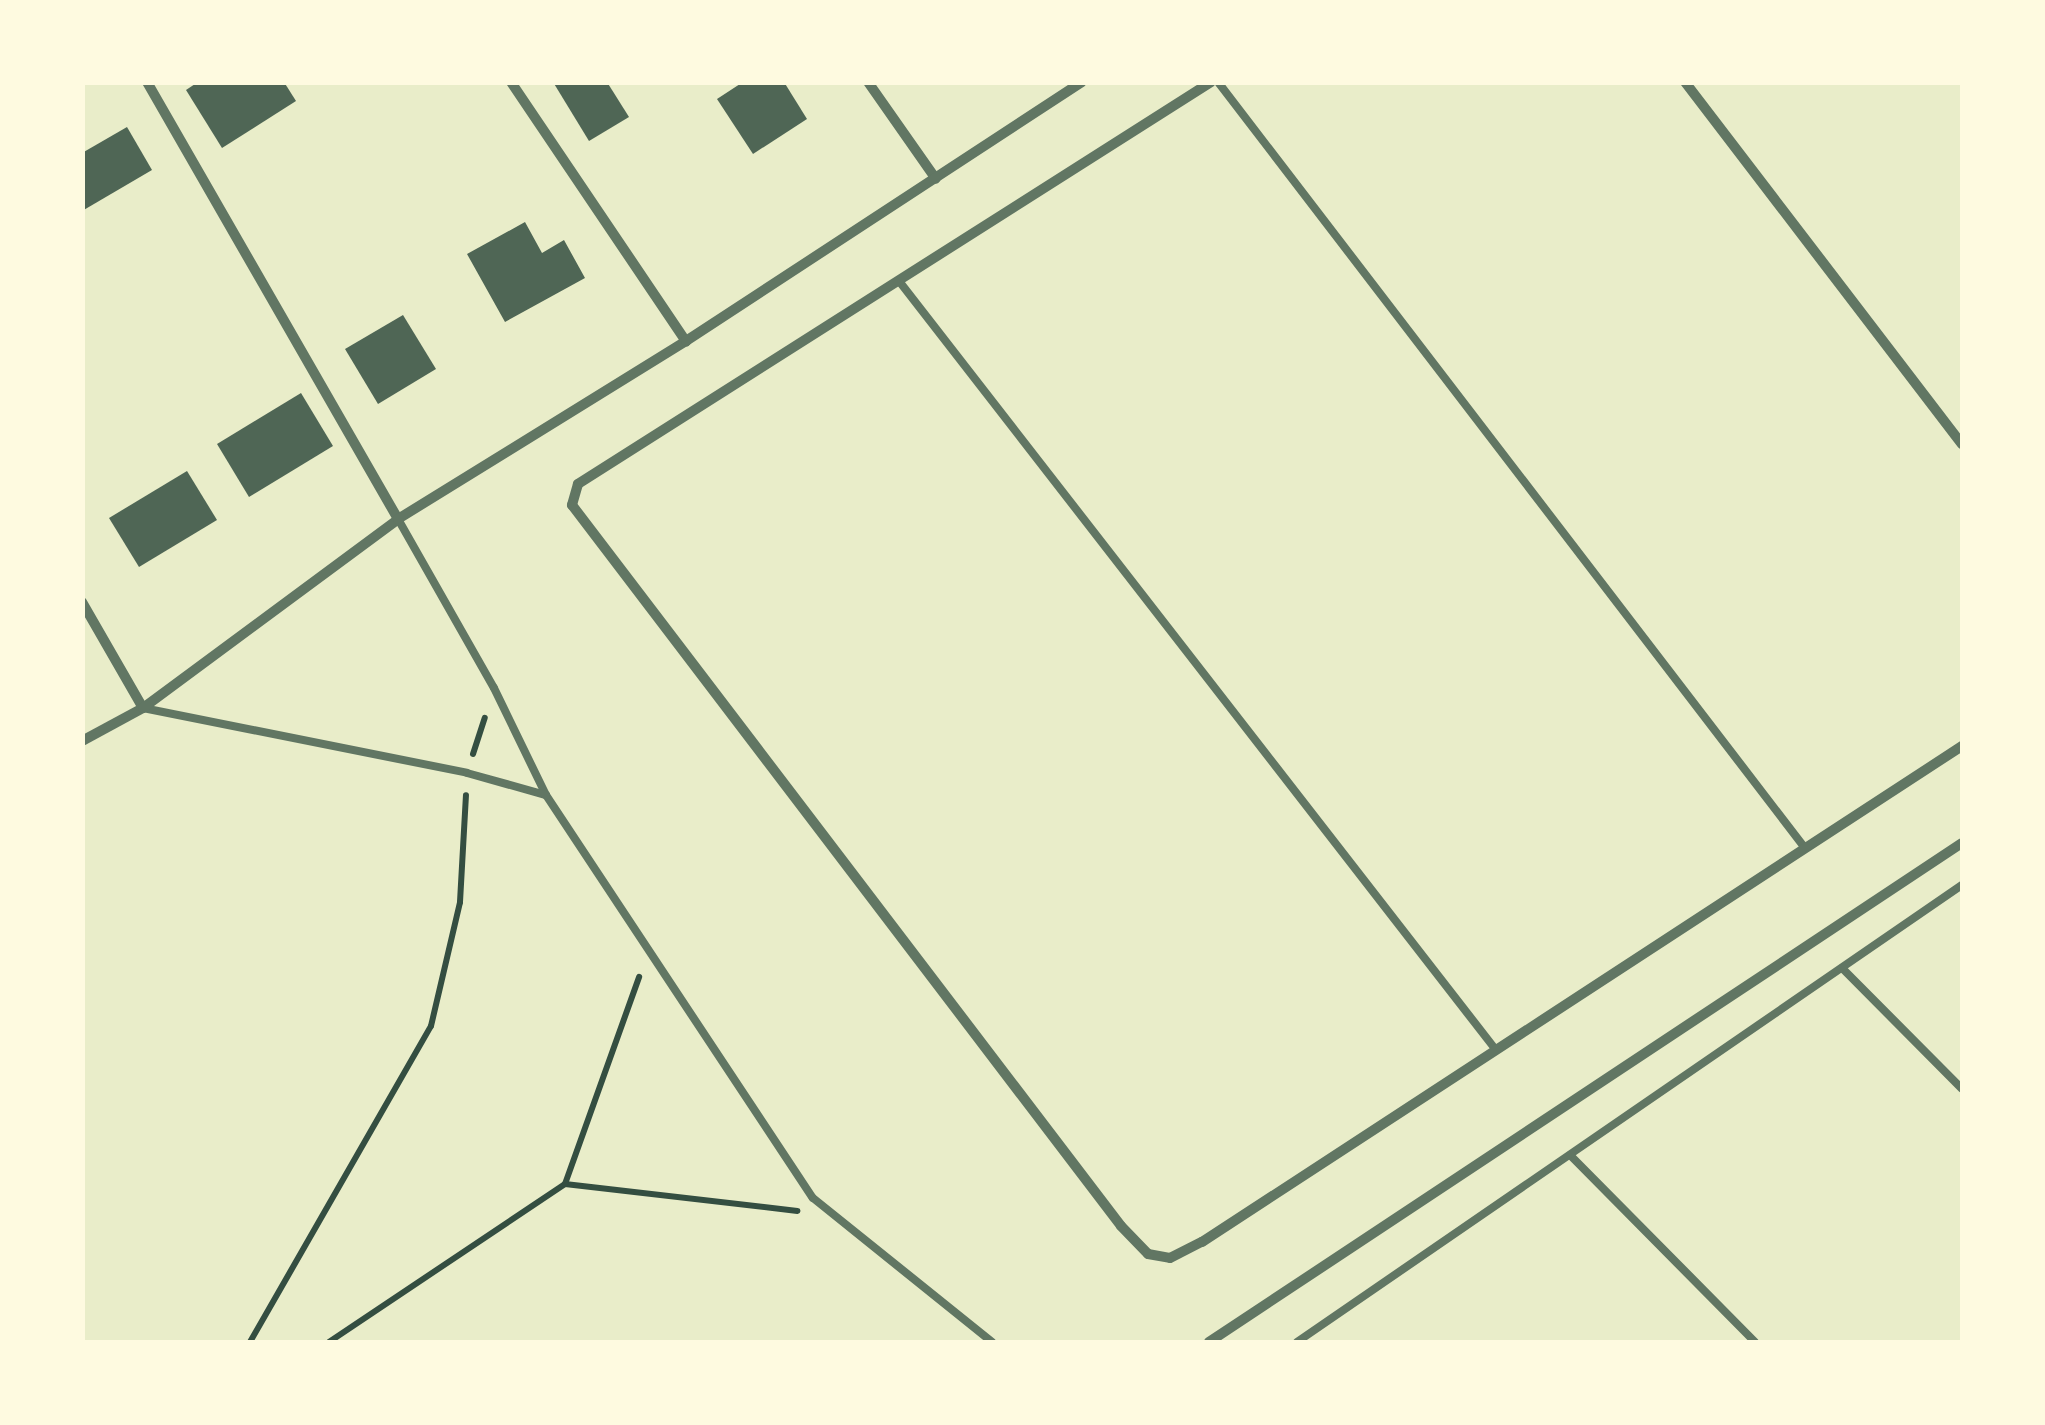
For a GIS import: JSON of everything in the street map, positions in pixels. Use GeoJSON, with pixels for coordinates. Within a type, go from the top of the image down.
{"type":"FeatureCollection","features":[{"type":"Feature","properties":{"kind":"street"},"geometry":{"type":"LineString","coordinates":[[146,82],[398,518]]}},
{"type":"Feature","properties":{"kind":"street"},"geometry":{"type":"LineString","coordinates":[[511,82],[686,341]]}},
{"type":"Feature","properties":{"kind":"street"},"geometry":{"type":"LineString","coordinates":[[868,82],[936,179]]}},
{"type":"Feature","properties":{"kind":"street"},"geometry":{"type":"LineString","coordinates":[[82,741],[143,708],[398,518],[686,341],[1082,82]]}},
{"type":"Feature","properties":{"kind":"street"},"geometry":{"type":"LineString","coordinates":[[1214,82],[578,484],[572,505],[1121,1226],[1148,1254],[1170,1258],[1962,746]]}},
{"type":"Feature","properties":{"kind":"street"},"geometry":{"type":"LineString","coordinates":[[1684,82],[1962,444]]}},
{"type":"Feature","properties":{"kind":"street"},"geometry":{"type":"LineString","coordinates":[[82,602],[143,708]]}},
{"type":"Feature","properties":{"kind":"street"},"geometry":{"type":"LineString","coordinates":[[1209,1342],[1962,843]]}},
{"type":"Feature","properties":{"kind":"lane"},"geometry":{"type":"LineString","coordinates":[[1214,82],[1805,848]]}},
{"type":"Feature","properties":{"kind":"lane"},"geometry":{"type":"LineString","coordinates":[[899,281],[1496,1050]]}},
{"type":"Feature","properties":{"kind":"lane"},"geometry":{"type":"LineString","coordinates":[[398,518],[494,688],[546,795],[813,1198],[992,1342]]}},
{"type":"Feature","properties":{"kind":"lane"},"geometry":{"type":"LineString","coordinates":[[143,708],[467,773],[546,795]]}},
{"type":"Feature","properties":{"kind":"lane"},"geometry":{"type":"LineString","coordinates":[[1297,1342],[1962,885]]}},
{"type":"Feature","properties":{"kind":"lane"},"geometry":{"type":"LineString","coordinates":[[1842,968],[1962,1090]]}},
{"type":"Feature","properties":{"kind":"lane"},"geometry":{"type":"LineString","coordinates":[[1570,1155],[1756,1342]]}},
{"type":"Feature","properties":{"kind":"path"},"geometry":{"type":"LineString","coordinates":[[250,1342],[431,1026],[460,902],[467,773],[494,688]]}},
{"type":"Feature","properties":{"kind":"path"},"geometry":{"type":"LineString","coordinates":[[329,1342],[565,1184],[649,948]]}},
{"type":"Feature","properties":{"kind":"path"},"geometry":{"type":"LineString","coordinates":[[565,1184],[834,1216]]}},
{"type":"Feature","properties":{"kind":"building"},"geometry":{"type":"Polygon","coordinates":[[[198,82],[284,82],[296,101],[222,148],[186,90],[198,82]]]}},
{"type":"Feature","properties":{"kind":"building"},"geometry":{"type":"Polygon","coordinates":[[[553,82],[607,82],[629,117],[589,141],[553,82]]]}},
{"type":"Feature","properties":{"kind":"building"},"geometry":{"type":"Polygon","coordinates":[[[743,82],[784,82],[807,119],[753,154],[717,99],[743,82]]]}},
{"type":"Feature","properties":{"kind":"building"},"geometry":{"type":"Polygon","coordinates":[[[127,127],[152,170],[82,211],[82,153],[127,127]]]}},
{"type":"Feature","properties":{"kind":"building"},"geometry":{"type":"Polygon","coordinates":[[[525,222],[542,253],[564,240],[585,278],[505,322],[467,254],[525,222]]]}},
{"type":"Feature","properties":{"kind":"building"},"geometry":{"type":"Polygon","coordinates":[[[403,315],[436,369],[378,404],[345,349],[403,315]]]}},
{"type":"Feature","properties":{"kind":"building"},"geometry":{"type":"Polygon","coordinates":[[[301,393],[333,446],[249,497],[217,444],[301,393]]]}},
{"type":"Feature","properties":{"kind":"building"},"geometry":{"type":"Polygon","coordinates":[[[187,471],[217,520],[139,567],[109,518],[187,471]]]}}]}
